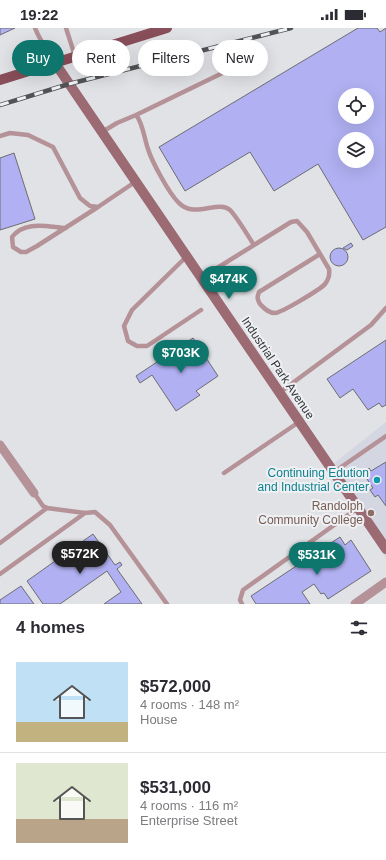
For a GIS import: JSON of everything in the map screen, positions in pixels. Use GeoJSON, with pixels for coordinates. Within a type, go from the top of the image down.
{"type":"FeatureCollection","features":[{"type":"Feature","properties":{"kind":"main road"},"geometry":{"type":"LineString","coordinates":[[128,40],[167,28]]}},
{"type":"Feature","properties":{"kind":"main road"},"geometry":{"type":"LineString","coordinates":[[0,80],[13,76]]}},
{"type":"Feature","properties":{"kind":"street","name":"Industrial Park Avenue"},"geometry":{"type":"LineString","coordinates":[[64,76],[358,508],[384,543]]}},
{"type":"Feature","properties":{"kind":"street"},"geometry":{"type":"LineString","coordinates":[[0,445],[34,493]]}},
{"type":"Feature","properties":{"kind":"street"},"geometry":{"type":"LineString","coordinates":[[355,604],[386,582]]}},
{"type":"Feature","properties":{"kind":"lane"},"geometry":{"type":"LineString","coordinates":[[36,28],[40,40]]}},
{"type":"Feature","properties":{"kind":"lane"},"geometry":{"type":"LineString","coordinates":[[66,28],[72,47]]}},
{"type":"Feature","properties":{"kind":"lane"},"geometry":{"type":"LineString","coordinates":[[102,132],[117,123],[216,76]]}},
{"type":"Feature","properties":{"kind":"lane"},"geometry":{"type":"LineString","coordinates":[[136,115],[140,119],[148,150],[166,185],[178,203],[188,210],[222,207],[229,209],[254,245]]}},
{"type":"Feature","properties":{"kind":"lane"},"geometry":{"type":"LineString","coordinates":[[0,136],[10,133],[28,134],[53,147],[80,198],[90,206],[98,207]]}},
{"type":"Feature","properties":{"kind":"lane"},"geometry":{"type":"LineString","coordinates":[[66,228],[28,226],[17,230],[12,237],[13,247],[21,252],[26,252],[66,228],[135,182]]}},
{"type":"Feature","properties":{"kind":"lane"},"geometry":{"type":"LineString","coordinates":[[201,278],[291,222],[297,221],[307,232],[329,269],[330,276],[325,285],[284,311],[276,313],[264,309],[258,301],[257,296],[259,292],[320,254]]}},
{"type":"Feature","properties":{"kind":"lane"},"geometry":{"type":"LineString","coordinates":[[186,257],[132,310],[124,326],[128,341],[137,346],[147,346],[201,310]]}},
{"type":"Feature","properties":{"kind":"lane"},"geometry":{"type":"LineString","coordinates":[[279,392],[372,324],[386,308]]}},
{"type":"Feature","properties":{"kind":"lane"},"geometry":{"type":"LineString","coordinates":[[224,473],[300,422]]}},
{"type":"Feature","properties":{"kind":"lane"},"geometry":{"type":"LineString","coordinates":[[334,472],[386,436]]}},
{"type":"Feature","properties":{"kind":"lane"},"geometry":{"type":"LineString","coordinates":[[34,493],[43,506],[47,508],[85,513],[94,512],[110,525],[167,604]]}},
{"type":"Feature","properties":{"kind":"lane"},"geometry":{"type":"LineString","coordinates":[[0,542],[47,508]]}},
{"type":"Feature","properties":{"kind":"lane"},"geometry":{"type":"LineString","coordinates":[[242,604],[240,600],[243,590],[358,508]]}},
{"type":"Feature","properties":{"kind":"lane"},"geometry":{"type":"LineString","coordinates":[[0,574],[85,513]]}},
{"type":"Feature","properties":{"kind":"shaded area","name":"Randolph Community College"},"geometry":{"type":"Polygon","coordinates":[[[386,422],[386,558],[327,469],[386,422]]]}},
{"type":"Feature","properties":{"kind":"building"},"geometry":{"type":"Polygon","coordinates":[[[0,28],[15,28],[0,35],[0,28]]]}},
{"type":"Feature","properties":{"kind":"building"},"geometry":{"type":"Polygon","coordinates":[[[358,28],[377,28],[380,32],[386,28],[386,227],[363,240],[318,164],[274,191],[250,152],[185,191],[159,147],[358,28]]]}},
{"type":"Feature","properties":{"kind":"building"},"geometry":{"type":"Polygon","coordinates":[[[14,153],[35,219],[0,230],[0,158],[14,153]]]}},
{"type":"Feature","properties":{"kind":"building"},"geometry":{"type":"Polygon","coordinates":[[[351,243],[353,246],[347,250],[343,248],[351,243]]]}},
{"type":"Feature","properties":{"kind":"building"},"geometry":{"type":"Polygon","coordinates":[[[335,248],[343,248],[348,253],[346,264],[343,266],[335,266],[330,261],[330,253],[335,248]]]}},
{"type":"Feature","properties":{"kind":"building"},"geometry":{"type":"Polygon","coordinates":[[[193,338],[218,376],[196,391],[200,395],[176,411],[152,375],[140,383],[136,376],[193,338]]]}},
{"type":"Feature","properties":{"kind":"building"},"geometry":{"type":"Polygon","coordinates":[[[386,340],[386,405],[382,407],[379,403],[368,410],[353,389],[340,398],[327,379],[386,340]]]}},
{"type":"Feature","properties":{"kind":"building","name":"Continuing Edution and Industrial Center"},"geometry":{"type":"Polygon","coordinates":[[[386,462],[386,506],[378,495],[375,497],[370,490],[373,488],[363,473],[369,468],[371,471],[386,462]]]}},
{"type":"Feature","properties":{"kind":"building"},"geometry":{"type":"Polygon","coordinates":[[[93,534],[115,565],[120,562],[122,565],[117,569],[142,604],[104,604],[121,592],[107,571],[60,604],[43,604],[27,581],[93,534]]]}},
{"type":"Feature","properties":{"kind":"building"},"geometry":{"type":"Polygon","coordinates":[[[340,537],[345,545],[351,540],[371,571],[328,599],[324,593],[321,594],[314,584],[302,592],[310,604],[256,604],[251,596],[340,537]]]}},
{"type":"Feature","properties":{"kind":"building"},"geometry":{"type":"Polygon","coordinates":[[[21,586],[34,604],[0,604],[0,600],[21,586]]]}},
{"type":"Feature","properties":{"kind":"railway"},"geometry":{"type":"LineString","coordinates":[[0,105],[69,84],[291,28]]}},
{"type":"Feature","properties":{"kind":"place","name":"Continuing Edution and Industrial Center"},"geometry":{"type":"Point","coordinates":[377,480]}},
{"type":"Feature","properties":{"kind":"place","name":"Randolph Community College"},"geometry":{"type":"Point","coordinates":[371,513]}}]}
